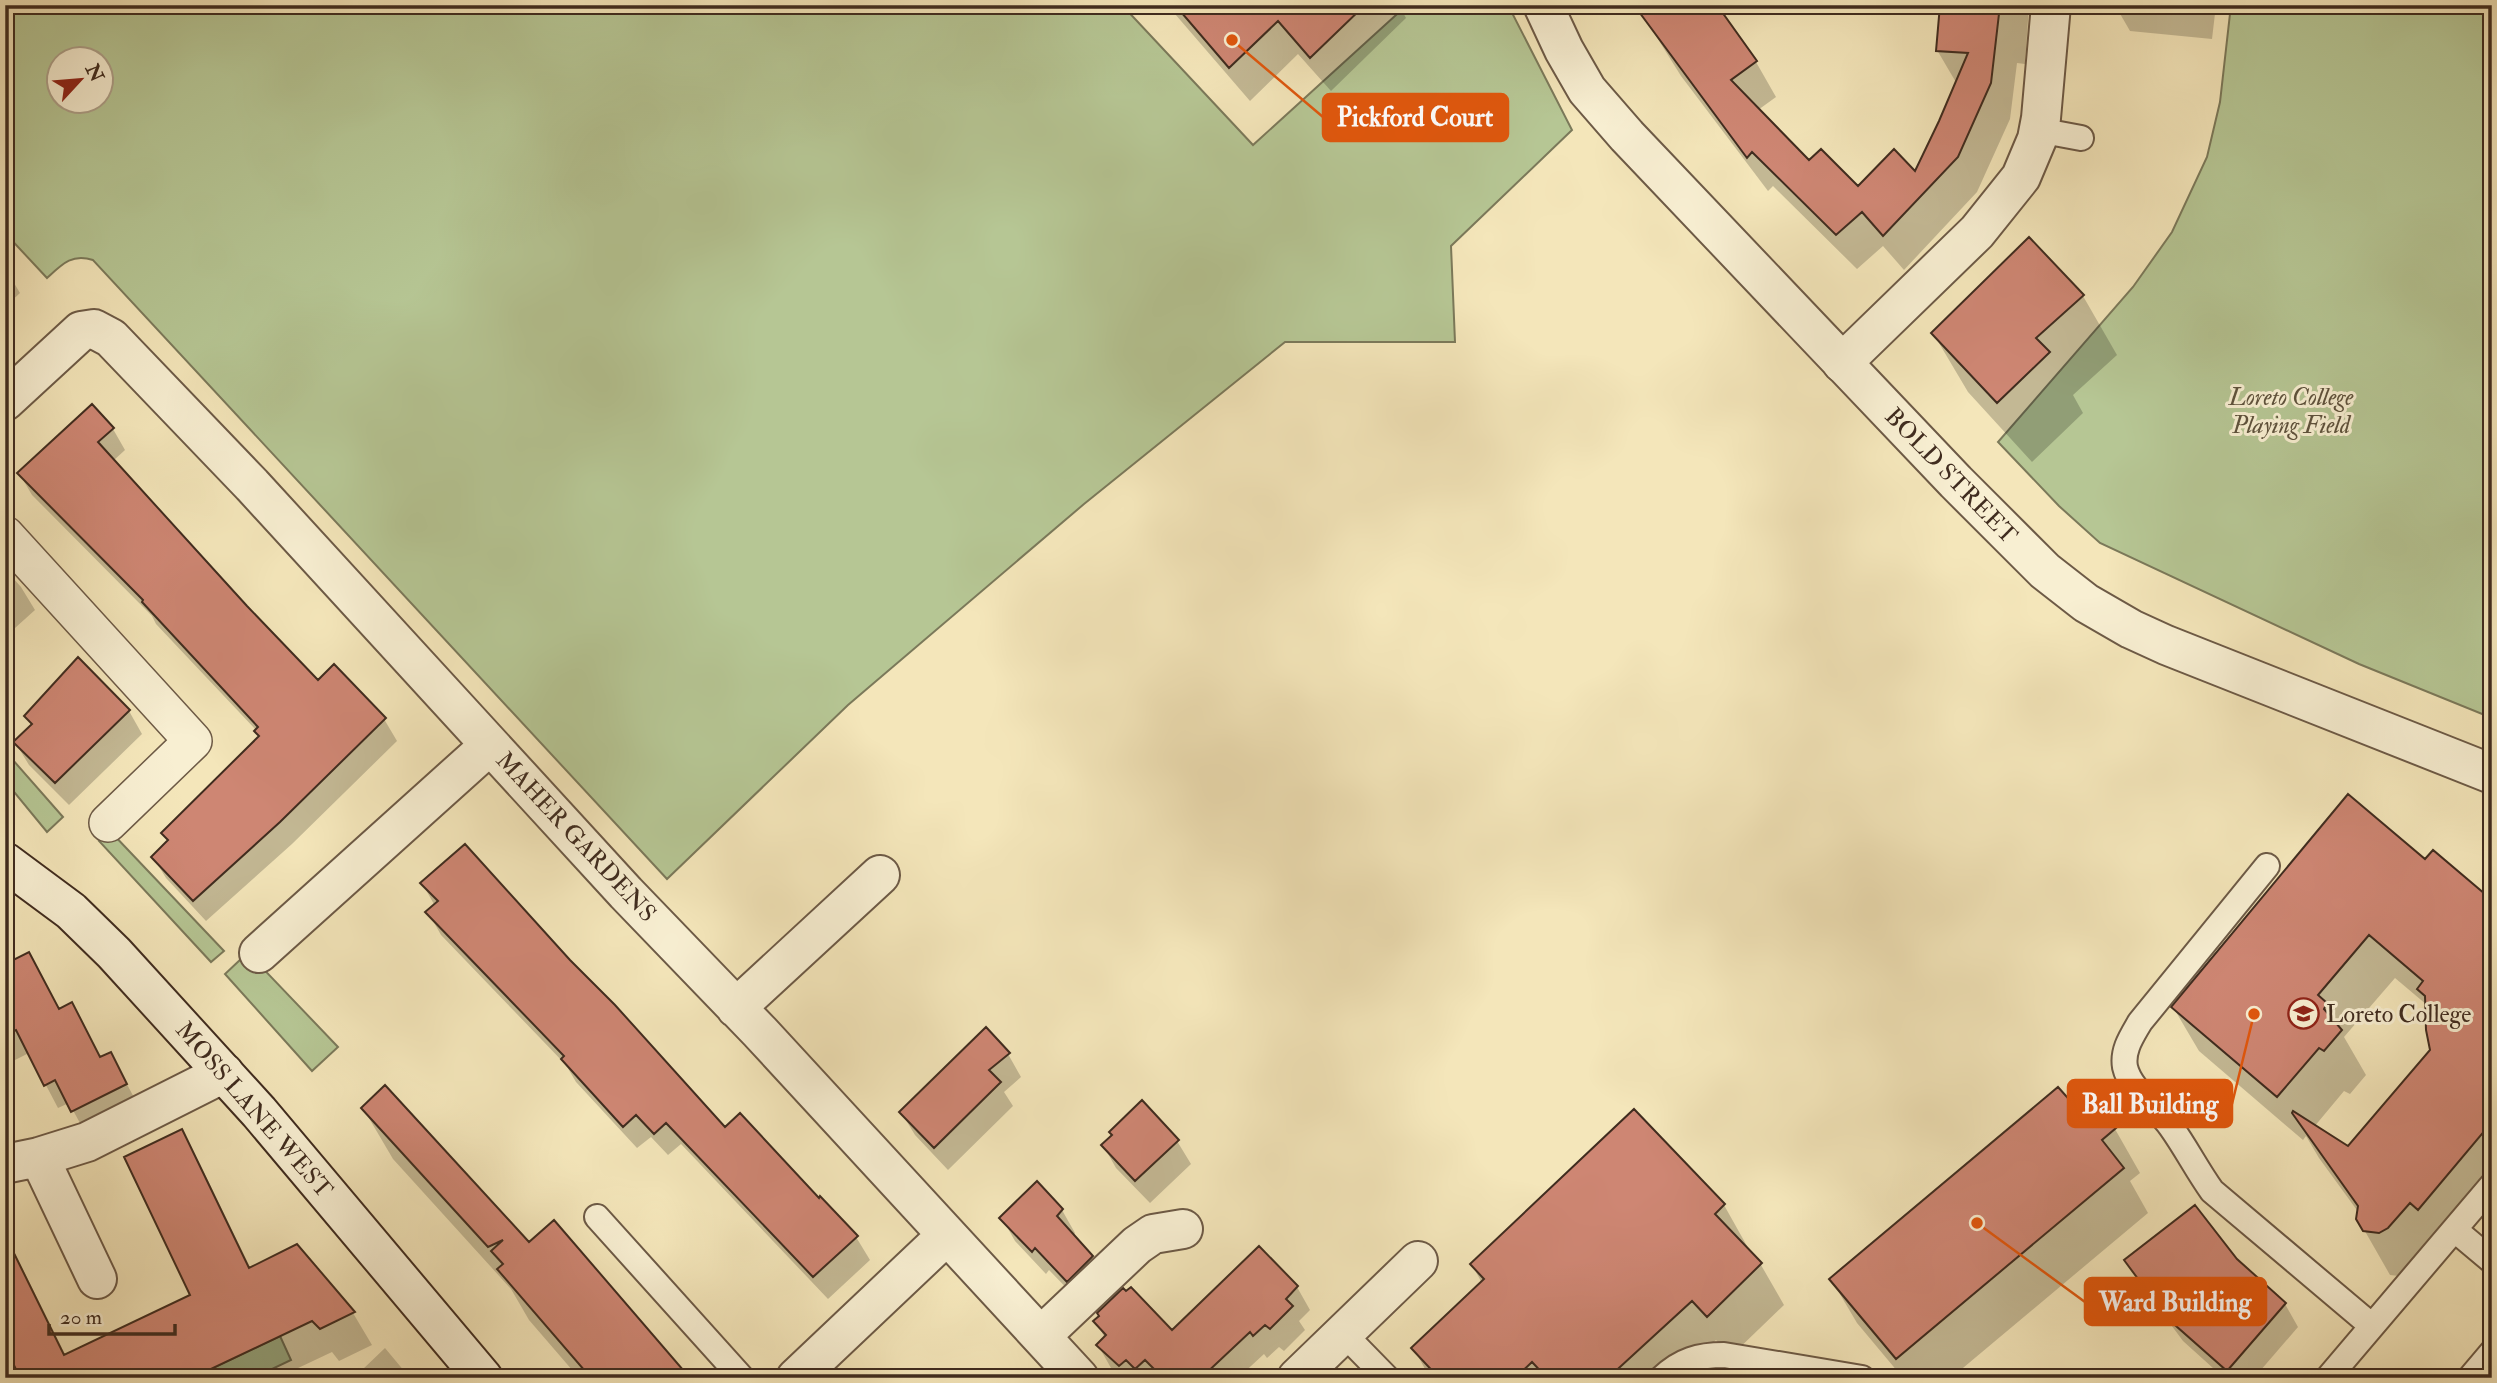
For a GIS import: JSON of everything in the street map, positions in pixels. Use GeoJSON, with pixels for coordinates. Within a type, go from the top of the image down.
{"type":"FeatureCollection","features":[{"type":"Feature","properties":{"kind":"street","name":"BOLD STREET"},"geometry":{"type":"LineString","coordinates":[[1543,5],[1564,51],[1587,90],[1674,187],[2035,561],[2086,603],[2132,629],[2199,660],[2492,774]]}},
{"type":"Feature","properties":{"kind":"street"},"geometry":{"type":"LineString","coordinates":[[1842,363],[1977,232],[2021,177],[2031,157],[2038,130],[2051,5]]}},
{"type":"Feature","properties":{"kind":"street","name":"MAHER GARDENS"},"geometry":{"type":"LineString","coordinates":[[5,401],[81,331],[94,329],[111,338],[252,485],[626,893],[736,1007],[1079,1378]]}},
{"type":"Feature","properties":{"kind":"street"},"geometry":{"type":"LineString","coordinates":[[5,535],[193,741],[108,823]]}},
{"type":"Feature","properties":{"kind":"street"},"geometry":{"type":"LineString","coordinates":[[259,953],[490,745]]}},
{"type":"Feature","properties":{"kind":"street","name":"MOSS LANE WEST"},"geometry":{"type":"LineString","coordinates":[[5,862],[71,911],[94,932],[224,1073],[483,1378]]}},
{"type":"Feature","properties":{"kind":"street"},"geometry":{"type":"LineString","coordinates":[[736,1007],[880,875]]}},
{"type":"Feature","properties":{"kind":"street"},"geometry":{"type":"LineString","coordinates":[[97,1279],[22,1160],[86,1142],[224,1073]]}},
{"type":"Feature","properties":{"kind":"street"},"geometry":{"type":"LineString","coordinates":[[1041,1336],[1137,1245],[1153,1234],[1183,1228]]}},
{"type":"Feature","properties":{"kind":"street"},"geometry":{"type":"LineString","coordinates":[[796,1378],[947,1235]]}},
{"type":"Feature","properties":{"kind":"street"},"geometry":{"type":"LineString","coordinates":[[1297,1378],[1418,1261]]}},
{"type":"Feature","properties":{"kind":"lane"},"geometry":{"type":"LineString","coordinates":[[2038,130],[2081,138]]}},
{"type":"Feature","properties":{"kind":"lane"},"geometry":{"type":"LineString","coordinates":[[2267,866],[2140,1022],[2125,1052],[2125,1066],[2130,1079],[2168,1123],[2212,1191],[2372,1326]]}},
{"type":"Feature","properties":{"kind":"lane"},"geometry":{"type":"LineString","coordinates":[[2168,1123],[2207,1098]]}},
{"type":"Feature","properties":{"kind":"lane"},"geometry":{"type":"LineString","coordinates":[[2331,1377],[2492,1185]]}},
{"type":"Feature","properties":{"kind":"lane"},"geometry":{"type":"LineString","coordinates":[[597,1217],[742,1378]]}},
{"type":"Feature","properties":{"kind":"lane"},"geometry":{"type":"LineString","coordinates":[[2455,1230],[2492,1262]]}},
{"type":"Feature","properties":{"kind":"lane"},"geometry":{"type":"LineString","coordinates":[[1343,1333],[1387,1378]]}},
{"type":"Feature","properties":{"kind":"lane"},"geometry":{"type":"LineString","coordinates":[[2470,1378],[2492,1352]]}},
{"type":"Feature","properties":{"kind":"lane"},"geometry":{"type":"LineString","coordinates":[[1662,1378],[1687,1360],[1715,1355],[1861,1378]]}},
{"type":"Feature","properties":{"kind":"green space"},"geometry":{"type":"Polygon","coordinates":[[[5,5],[1122,5],[1253,145],[1407,5],[1508,5],[1572,130],[1451,246],[1455,342],[1285,342],[1084,504],[848,705],[667,879],[93,260],[73,259],[47,278],[5,233],[5,5]]]}},
{"type":"Feature","properties":{"kind":"green space","name":"Loreto College Playing Field"},"geometry":{"type":"Polygon","coordinates":[[[2231,5],[2492,5],[2492,718],[2359,664],[2100,543],[2059,506],[1998,442],[2133,287],[2172,232],[2207,157],[2220,102],[2231,5]]]}},
{"type":"Feature","properties":{"kind":"green space"},"geometry":{"type":"Polygon","coordinates":[[[5,751],[63,817],[47,832],[5,781],[5,751]]]}},
{"type":"Feature","properties":{"kind":"green space"},"geometry":{"type":"Polygon","coordinates":[[[111,832],[224,951],[211,962],[99,841],[111,832]]]}},
{"type":"Feature","properties":{"kind":"green space"},"geometry":{"type":"Polygon","coordinates":[[[252,957],[338,1047],[312,1071],[225,974],[241,959],[252,957]]]}},
{"type":"Feature","properties":{"kind":"green space"},"geometry":{"type":"Polygon","coordinates":[[[280,1336],[291,1360],[253,1378],[192,1378],[280,1336]]]}},
{"type":"Feature","properties":{"kind":"building"},"geometry":{"type":"Polygon","coordinates":[[[1175,5],[1365,5],[1310,58],[1278,21],[1229,68],[1175,5]]]}},
{"type":"Feature","properties":{"kind":"building"},"geometry":{"type":"Polygon","coordinates":[[[1634,5],[1717,5],[1757,61],[1731,80],[1809,160],[1821,149],[1858,186],[1894,149],[1915,171],[1939,121],[1968,53],[1936,51],[1940,5],[2000,5],[1991,83],[1958,157],[1883,236],[1862,212],[1836,235],[1752,152],[1747,158],[1634,5]]]}},
{"type":"Feature","properties":{"kind":"building"},"geometry":{"type":"Polygon","coordinates":[[[2029,237],[2084,295],[2036,338],[2050,352],[1997,403],[1931,333],[2029,237]]]}},
{"type":"Feature","properties":{"kind":"building"},"geometry":{"type":"Polygon","coordinates":[[[92,404],[114,428],[98,442],[247,606],[318,680],[334,664],[386,718],[280,822],[193,901],[151,857],[168,840],[161,833],[259,736],[254,731],[258,727],[143,600],[17,473],[92,404]]]}},
{"type":"Feature","properties":{"kind":"building"},"geometry":{"type":"Polygon","coordinates":[[[78,657],[130,710],[55,783],[13,742],[32,724],[24,716],[78,657]]]}},
{"type":"Feature","properties":{"kind":"building"},"geometry":{"type":"Polygon","coordinates":[[[2348,794],[2425,859],[2433,850],[2492,900],[2492,1122],[2418,1210],[2410,1203],[2388,1228],[2379,1233],[2363,1231],[2356,1219],[2358,1206],[2292,1113],[2293,1111],[2348,1146],[2430,1050],[2426,1030],[2425,996],[2417,989],[2423,981],[2369,935],[2318,995],[2327,1003],[2324,1009],[2342,1030],[2324,1051],[2319,1048],[2277,1097],[2171,1007],[2348,794]]]}},
{"type":"Feature","properties":{"kind":"building"},"geometry":{"type":"Polygon","coordinates":[[[465,844],[725,1127],[740,1113],[858,1236],[813,1277],[666,1123],[654,1134],[636,1115],[623,1127],[561,1059],[564,1056],[425,912],[438,901],[420,883],[465,844]]]}},
{"type":"Feature","properties":{"kind":"building"},"geometry":{"type":"Polygon","coordinates":[[[29,952],[59,1009],[72,1002],[100,1057],[111,1052],[127,1084],[71,1112],[55,1080],[44,1086],[16,1030],[5,1035],[5,964],[29,952]]]}},
{"type":"Feature","properties":{"kind":"building"},"geometry":{"type":"Polygon","coordinates":[[[986,1027],[1010,1053],[989,1070],[1001,1082],[934,1148],[899,1112],[986,1027]]]}},
{"type":"Feature","properties":{"kind":"building"},"geometry":{"type":"Polygon","coordinates":[[[385,1085],[529,1242],[554,1220],[690,1378],[591,1378],[497,1269],[503,1264],[491,1251],[503,1240],[488,1247],[361,1108],[385,1085]]]}},
{"type":"Feature","properties":{"kind":"building"},"geometry":{"type":"Polygon","coordinates":[[[2058,1087],[2082,1114],[2096,1103],[2116,1128],[2102,1140],[2124,1168],[1896,1359],[1829,1279],[2058,1087]]]}},
{"type":"Feature","properties":{"kind":"building"},"geometry":{"type":"Polygon","coordinates":[[[1142,1100],[1179,1140],[1135,1181],[1101,1145],[1112,1135],[1109,1132],[1142,1100]]]}},
{"type":"Feature","properties":{"kind":"building"},"geometry":{"type":"Polygon","coordinates":[[[1634,1109],[1725,1204],[1715,1214],[1762,1263],[1707,1317],[1692,1301],[1608,1378],[1547,1378],[1532,1362],[1515,1378],[1439,1378],[1411,1348],[1484,1279],[1470,1264],[1634,1109]]]}},
{"type":"Feature","properties":{"kind":"building"},"geometry":{"type":"Polygon","coordinates":[[[182,1129],[249,1268],[297,1244],[355,1312],[320,1329],[312,1321],[192,1378],[16,1378],[19,1376],[5,1346],[5,1235],[64,1355],[190,1295],[124,1157],[182,1129]]]}},
{"type":"Feature","properties":{"kind":"building"},"geometry":{"type":"Polygon","coordinates":[[[1037,1181],[1063,1209],[1057,1216],[1093,1256],[1067,1282],[1035,1248],[1032,1252],[999,1218],[1037,1181]]]}},
{"type":"Feature","properties":{"kind":"building"},"geometry":{"type":"Polygon","coordinates":[[[2195,1205],[2237,1259],[2286,1303],[2227,1371],[2167,1318],[2124,1260],[2195,1205]]]}},
{"type":"Feature","properties":{"kind":"building"},"geometry":{"type":"Polygon","coordinates":[[[1259,1246],[1298,1286],[1286,1299],[1293,1306],[1270,1329],[1265,1325],[1253,1336],[1250,1332],[1201,1378],[1163,1378],[1145,1360],[1135,1369],[1126,1360],[1119,1366],[1096,1345],[1106,1335],[1093,1321],[1099,1316],[1097,1313],[1123,1288],[1126,1291],[1131,1287],[1172,1330],[1259,1246]]]}},
{"type":"Feature","properties":{"kind":"place","name":"Pickford Court"},"geometry":{"type":"Point","coordinates":[1232,40]}},
{"type":"Feature","properties":{"kind":"place","name":"Ball Building"},"geometry":{"type":"Point","coordinates":[2254,1014]}},
{"type":"Feature","properties":{"kind":"place","name":"Loreto College"},"geometry":{"type":"Point","coordinates":[2303,1014]}},
{"type":"Feature","properties":{"kind":"place","name":"Ward Building"},"geometry":{"type":"Point","coordinates":[1977,1223]}}]}
